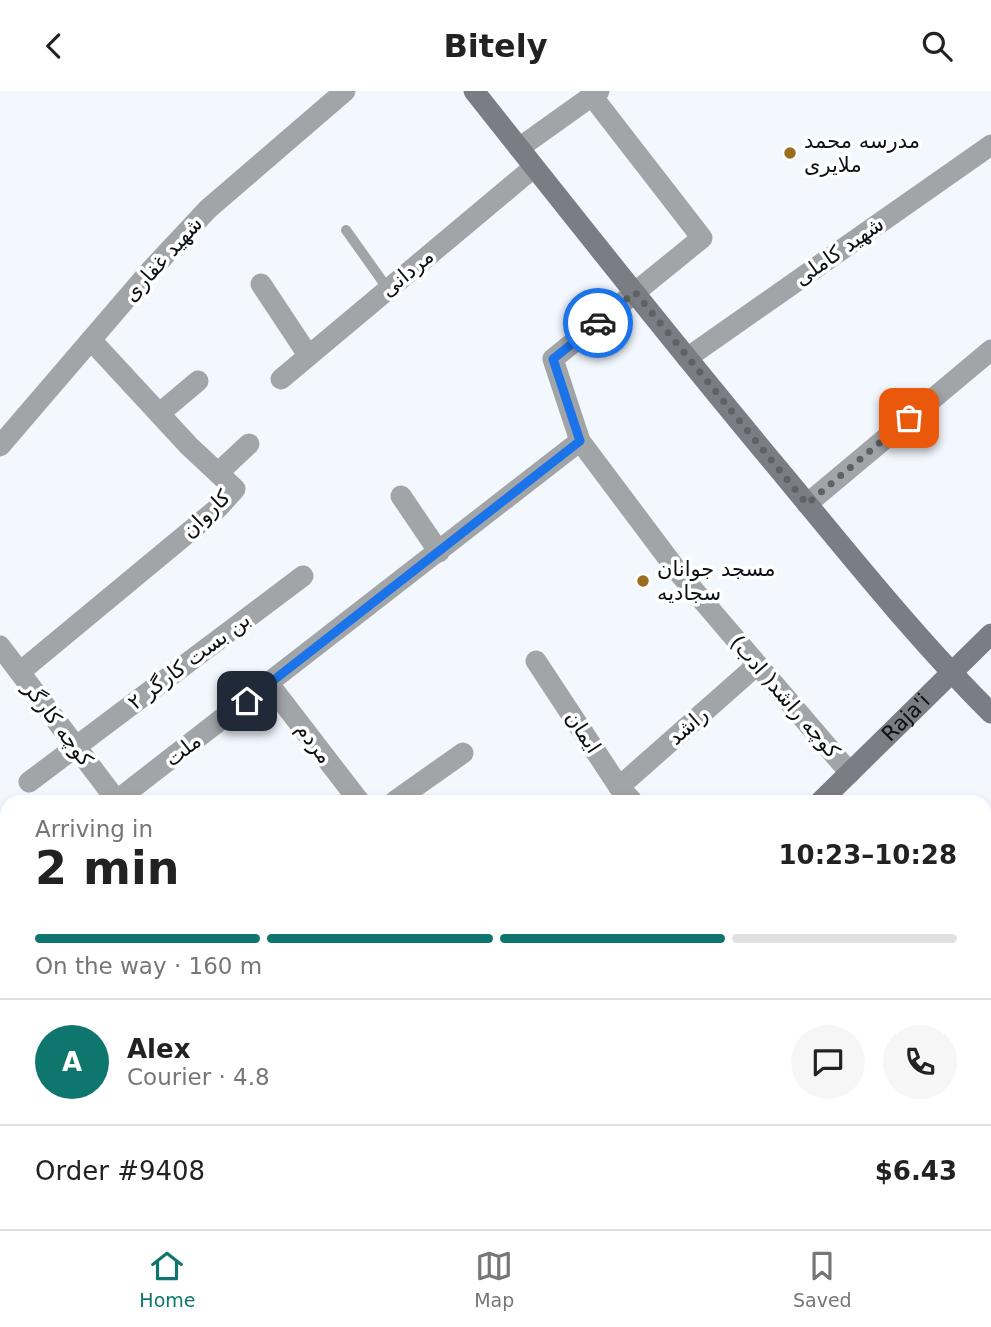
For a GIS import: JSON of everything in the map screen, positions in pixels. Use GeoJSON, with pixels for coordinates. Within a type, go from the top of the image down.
{"type":"FeatureCollection","features":[{"type":"Feature","properties":{"kind":"main road"},"geometry":{"type":"LineString","coordinates":[[474,91],[533,168],[807,504],[951,673],[991,713]]}},
{"type":"Feature","properties":{"kind":"main road","name":"Raja'i"},"geometry":{"type":"LineString","coordinates":[[827,795],[991,634]]}},
{"type":"Feature","properties":{"kind":"street","name":"شهید غفاری"},"geometry":{"type":"LineString","coordinates":[[0,446],[91,339],[208,209],[345,91]]}},
{"type":"Feature","properties":{"kind":"street"},"geometry":{"type":"LineString","coordinates":[[519,148],[596,93],[702,238],[635,292]]}},
{"type":"Feature","properties":{"kind":"street","name":"شهید کاملی"},"geometry":{"type":"LineString","coordinates":[[687,358],[991,145]]}},
{"type":"Feature","properties":{"kind":"street","name":"مردانی"},"geometry":{"type":"LineString","coordinates":[[281,379],[533,168]]}},
{"type":"Feature","properties":{"kind":"street"},"geometry":{"type":"LineString","coordinates":[[261,284],[309,355]]}},
{"type":"Feature","properties":{"kind":"street","name":"کوچه راشد( ادب)"},"geometry":{"type":"LineString","coordinates":[[635,292],[553,359],[580,441],[679,573],[850,773]]}},
{"type":"Feature","properties":{"kind":"street","name":"کاروان"},"geometry":{"type":"LineString","coordinates":[[19,671],[218,507],[235,489],[91,339]]}},
{"type":"Feature","properties":{"kind":"street"},"geometry":{"type":"LineString","coordinates":[[807,504],[991,350]]}},
{"type":"Feature","properties":{"kind":"street"},"geometry":{"type":"LineString","coordinates":[[160,413],[198,381]]}},
{"type":"Feature","properties":{"kind":"street","name":"ملت"},"geometry":{"type":"LineString","coordinates":[[125,795],[580,441]]}},
{"type":"Feature","properties":{"kind":"street"},"geometry":{"type":"LineString","coordinates":[[218,473],[250,445]]}},
{"type":"Feature","properties":{"kind":"street"},"geometry":{"type":"LineString","coordinates":[[401,496],[439,551]]}},
{"type":"Feature","properties":{"kind":"street","name":"بن بست کارگر ۲"},"geometry":{"type":"LineString","coordinates":[[29,782],[303,576]]}},
{"type":"Feature","properties":{"kind":"street","name":"کوچه کارگر"},"geometry":{"type":"LineString","coordinates":[[0,646],[112,795]]}},
{"type":"Feature","properties":{"kind":"street","name":"ایمان"},"geometry":{"type":"LineString","coordinates":[[536,661],[626,794]]}},
{"type":"Feature","properties":{"kind":"street","name":"راشد"},"geometry":{"type":"LineString","coordinates":[[626,794],[757,665]]}},
{"type":"Feature","properties":{"kind":"street","name":"مردم"},"geometry":{"type":"LineString","coordinates":[[269,684],[354,795]]}},
{"type":"Feature","properties":{"kind":"street"},"geometry":{"type":"LineString","coordinates":[[404,795],[463,753]]}},
{"type":"Feature","properties":{"kind":"lane"},"geometry":{"type":"LineString","coordinates":[[346,230],[388,289]]}},
{"type":"Feature","properties":{"kind":"way so far"},"geometry":{"type":"LineString","coordinates":[[598,323],[635,292],[807,504],[909,418]]}},
{"type":"Feature","properties":{"kind":"place","name":"مدرسه محمد ملایری"},"geometry":{"type":"Point","coordinates":[790,153]}},
{"type":"Feature","properties":{"kind":"place","name":"مسجد جوانان سجادیه"},"geometry":{"type":"Point","coordinates":[643,581]}},
{"type":"Feature","properties":{"kind":"route"},"geometry":{"type":"LineString","coordinates":[[247,701],[580,441],[553,359],[598,323]]}}]}
